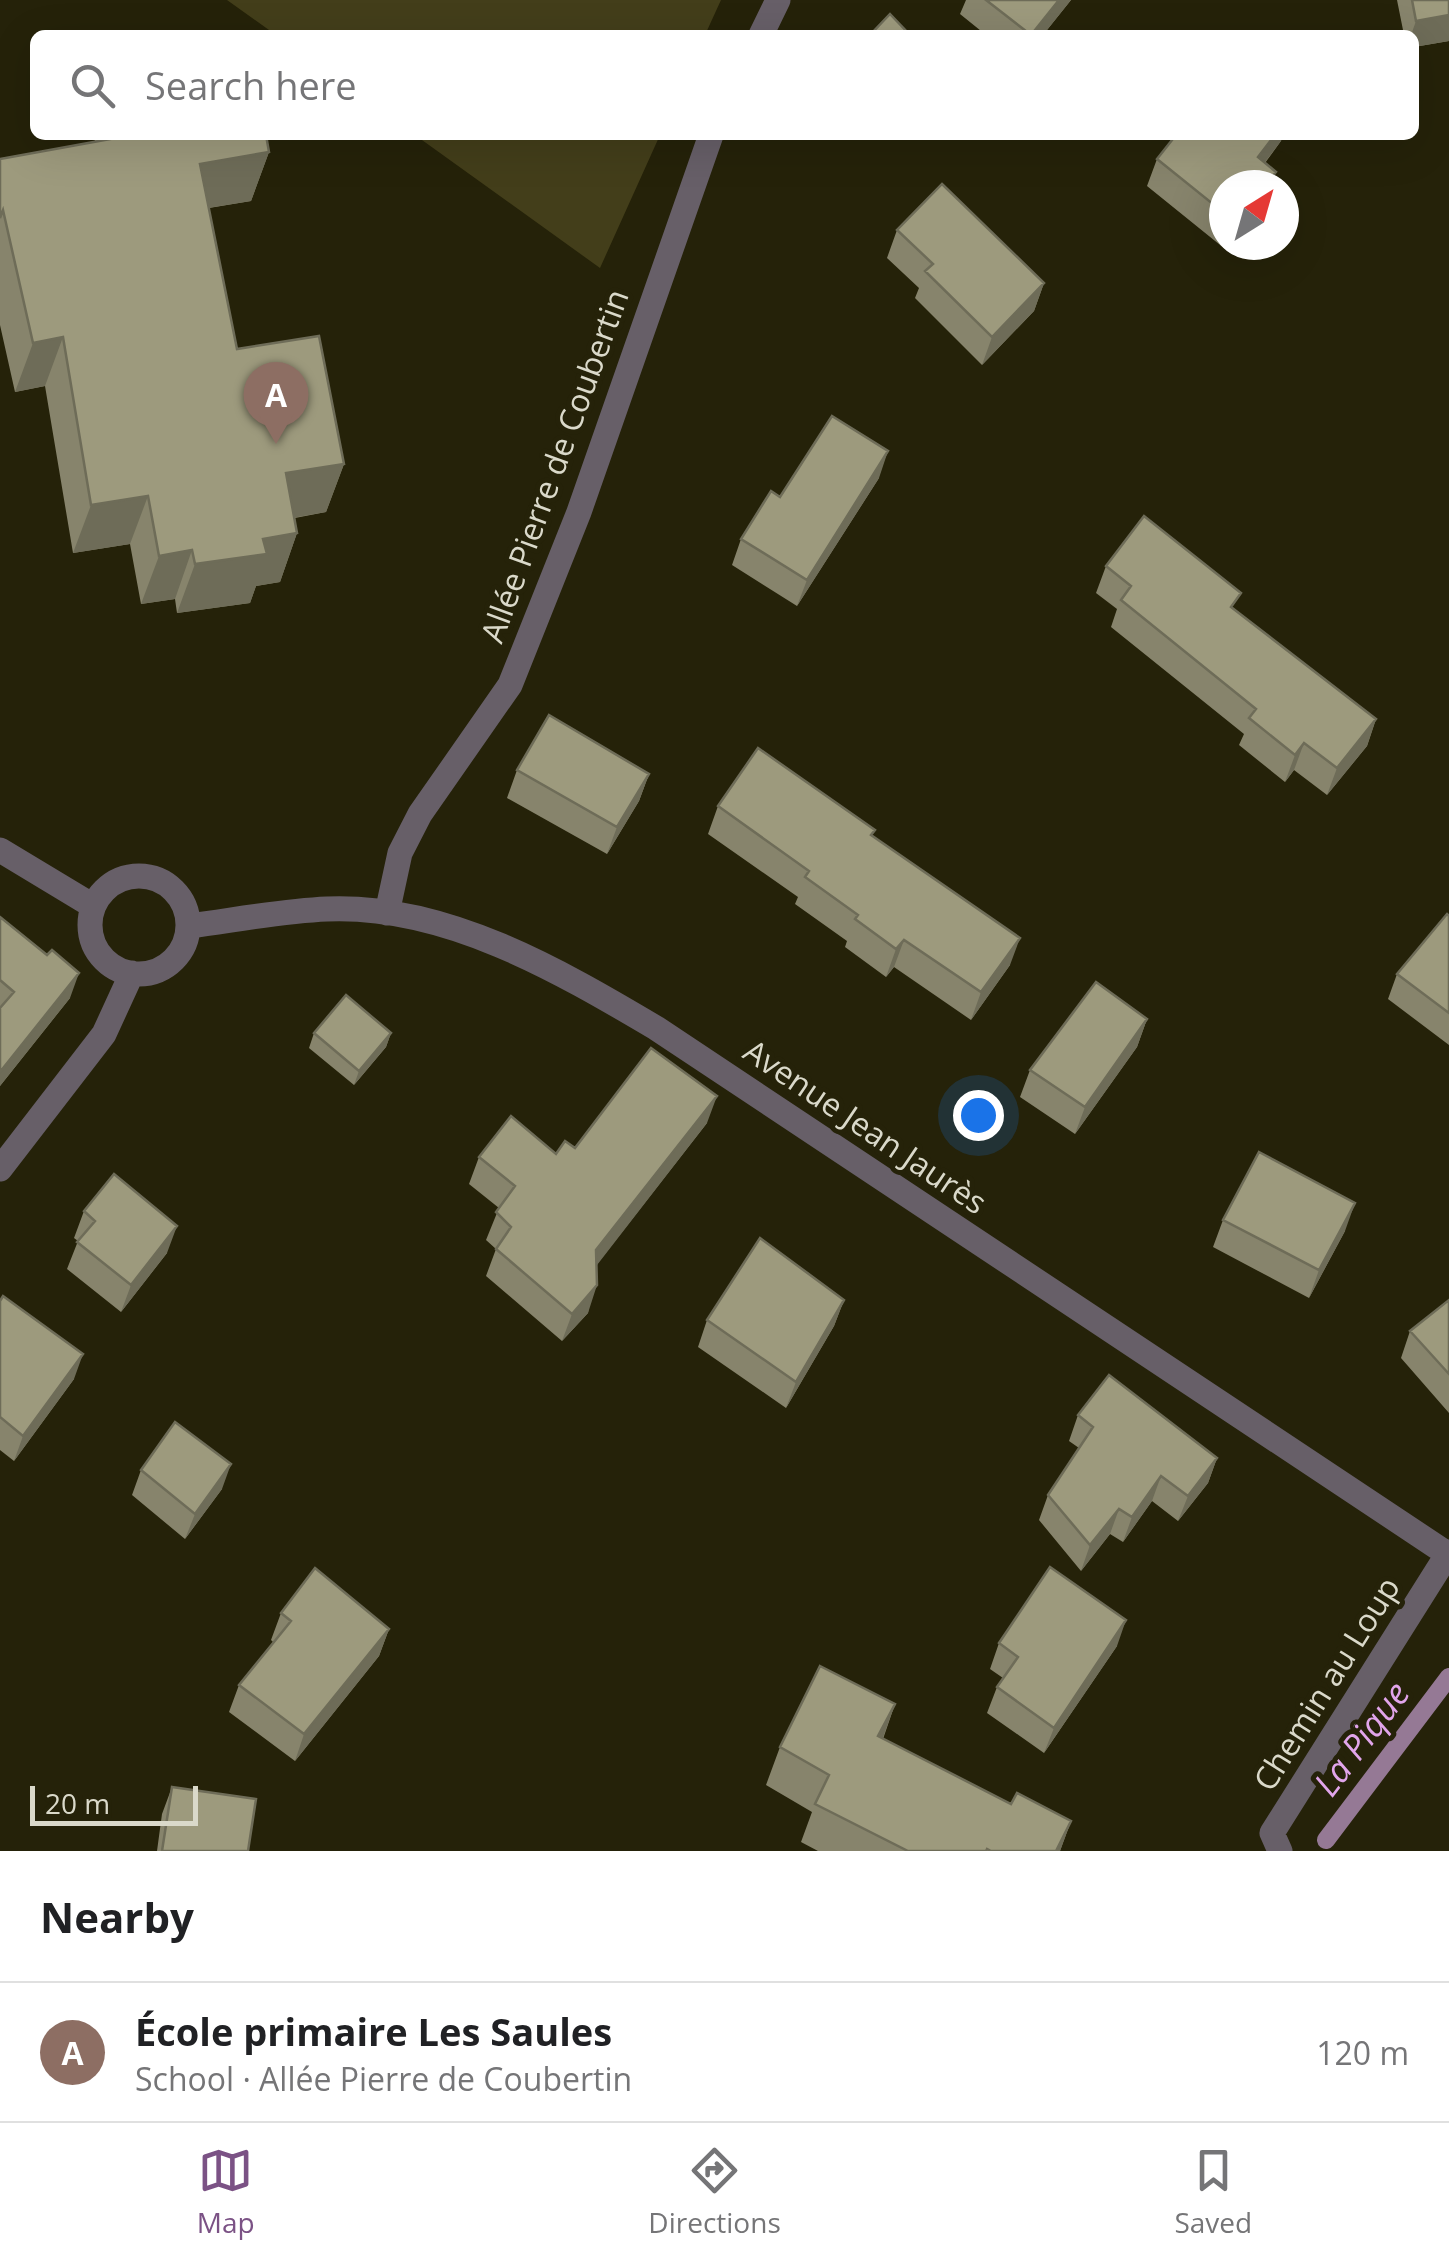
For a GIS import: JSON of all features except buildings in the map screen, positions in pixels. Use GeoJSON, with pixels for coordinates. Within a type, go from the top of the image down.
{"type":"FeatureCollection","features":[{"type":"Feature","properties":{"kind":"street"},"geometry":{"type":"LineString","coordinates":[[763,30],[778,0]]}},
{"type":"Feature","properties":{"kind":"street","name":"Allée Pierre de Coubertin"},"geometry":{"type":"LineString","coordinates":[[387,913],[400,853],[413,827],[510,685],[579,512],[709,140]]}},
{"type":"Feature","properties":{"kind":"street"},"geometry":{"type":"LineString","coordinates":[[0,850],[93,906]]}},
{"type":"Feature","properties":{"kind":"street"},"geometry":{"type":"LineString","coordinates":[[148,876],[177,894],[189,926],[183,947],[172,961],[150,973],[132,974],[116,969],[93,944],[89,923],[93,906],[117,880],[148,876]]}},
{"type":"Feature","properties":{"kind":"street","name":"Avenue Jean Jaurès"},"geometry":{"type":"LineString","coordinates":[[189,926],[328,908],[387,913],[522,954],[656,1028],[1448,1553]]}},
{"type":"Feature","properties":{"kind":"street"},"geometry":{"type":"LineString","coordinates":[[0,1169],[104,1034],[132,974]]}},
{"type":"Feature","properties":{"kind":"street","name":"Chemin au Loup"},"geometry":{"type":"LineString","coordinates":[[1280,1851],[1272,1833],[1448,1553]]}},
{"type":"Feature","properties":{"kind":"shaded area"},"geometry":{"type":"Polygon","coordinates":[[[227,0],[721,0],[707,30],[269,30],[227,0]]]}},
{"type":"Feature","properties":{"kind":"shaded area"},"geometry":{"type":"Polygon","coordinates":[[[422,140],[658,140],[600,268],[422,140]]]}},
{"type":"Feature","properties":{"kind":"waterway","name":"La Pique"},"geometry":{"type":"LineString","coordinates":[[1326,1840],[1449,1677]]}},
{"type":"Feature","properties":{"kind":"place","name":"École primaire Les Saules"},"geometry":{"type":"Point","coordinates":[276,444]}}]}
